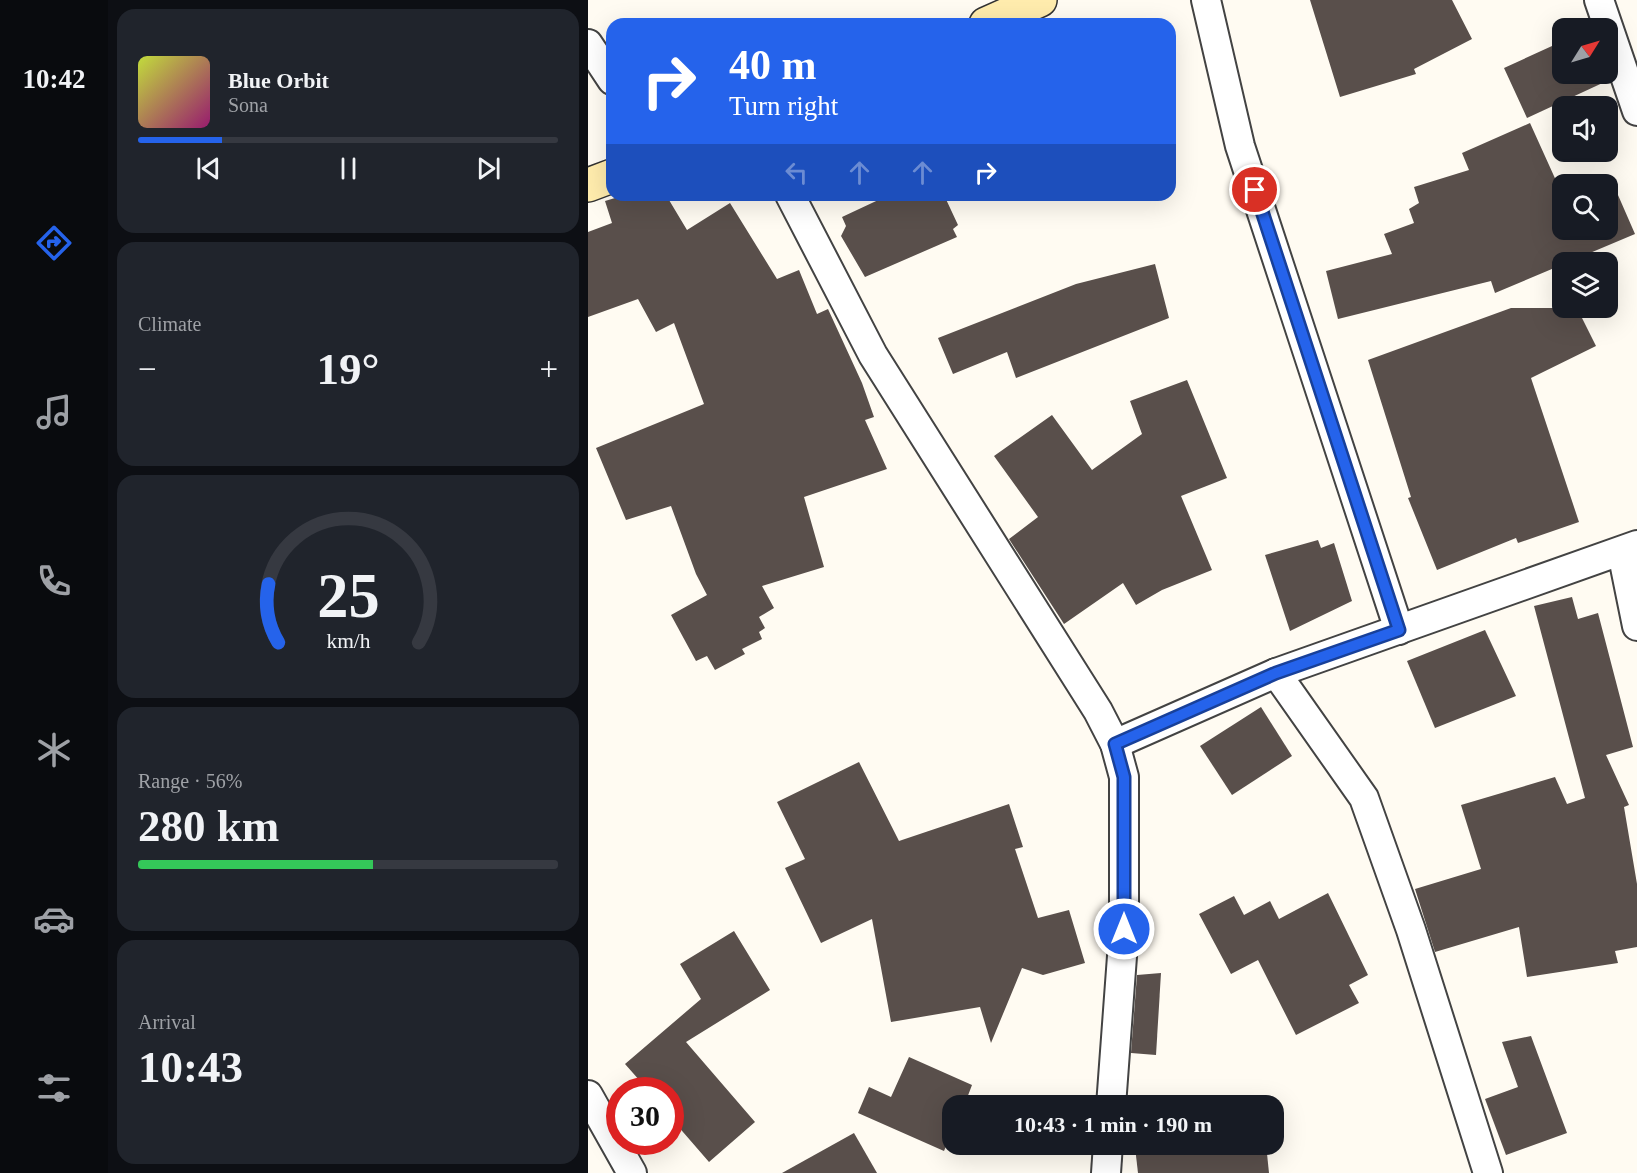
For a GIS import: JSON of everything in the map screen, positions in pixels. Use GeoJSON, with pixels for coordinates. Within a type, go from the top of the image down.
{"type":"FeatureCollection","features":[{"type":"Feature","properties":{"kind":"street"},"geometry":{"type":"LineString","coordinates":[[1000,18],[1040,0]]}},
{"type":"Feature","properties":{"kind":"street"},"geometry":{"type":"LineString","coordinates":[[1206,0],[1240,146],[1399,630]]}},
{"type":"Feature","properties":{"kind":"street"},"geometry":{"type":"LineString","coordinates":[[1599,0],[1637,111]]}},
{"type":"Feature","properties":{"kind":"street"},"geometry":{"type":"LineString","coordinates":[[588,44],[606,71]]}},
{"type":"Feature","properties":{"kind":"street"},"geometry":{"type":"LineString","coordinates":[[588,184],[606,178]]}},
{"type":"Feature","properties":{"kind":"street"},"geometry":{"type":"LineString","coordinates":[[793,201],[873,356],[1098,711],[1115,744],[1124,777],[1124,929],[1112,1095]]}},
{"type":"Feature","properties":{"kind":"street"},"geometry":{"type":"LineString","coordinates":[[1115,744],[1276,673],[1629,549],[1637,626]]}},
{"type":"Feature","properties":{"kind":"street"},"geometry":{"type":"LineString","coordinates":[[1276,673],[1364,798],[1411,930],[1488,1173]]}},
{"type":"Feature","properties":{"kind":"street"},"geometry":{"type":"LineString","coordinates":[[588,1095],[632,1173]]}},
{"type":"Feature","properties":{"kind":"street"},"geometry":{"type":"LineString","coordinates":[[1106,1173],[1107,1155]]}},
{"type":"Feature","properties":{"kind":"building"},"geometry":{"type":"Polygon","coordinates":[[[1310,0],[1452,0],[1472,39],[1414,69],[1416,74],[1340,97],[1310,0]]]}},
{"type":"Feature","properties":{"kind":"building"},"geometry":{"type":"Polygon","coordinates":[[[1552,46],[1552,84],[1600,84],[1574,96],[1552,96],[1552,106],[1527,118],[1504,68],[1552,46]]]}},
{"type":"Feature","properties":{"kind":"building"},"geometry":{"type":"Polygon","coordinates":[[[1530,123],[1553,174],[1552,240],[1618,240],[1618,195],[1635,234],[1592,252],[1552,252],[1552,269],[1495,293],[1491,281],[1338,319],[1326,271],[1392,254],[1384,234],[1414,223],[1409,209],[1419,203],[1414,187],[1469,170],[1462,153],[1530,123]]]}},
{"type":"Feature","properties":{"kind":"building"},"geometry":{"type":"Polygon","coordinates":[[[605,201],[670,201],[687,230],[730,203],[777,279],[799,270],[817,314],[828,309],[862,383],[874,417],[865,420],[887,469],[804,497],[824,567],[762,586],[774,608],[759,617],[765,628],[759,632],[762,639],[742,649],[745,654],[715,670],[707,656],[696,661],[671,615],[707,595],[696,574],[671,506],[626,520],[596,448],[704,404],[674,323],[656,332],[638,299],[588,317],[588,232],[612,223],[605,201]]]}},
{"type":"Feature","properties":{"kind":"building"},"geometry":{"type":"Polygon","coordinates":[[[876,201],[947,201],[958,225],[953,229],[957,237],[865,277],[841,236],[846,226],[842,217],[876,201]]]}},
{"type":"Feature","properties":{"kind":"building"},"geometry":{"type":"Polygon","coordinates":[[[1155,264],[1169,318],[1016,378],[1007,352],[953,374],[938,338],[1076,284],[1155,264]]]}},
{"type":"Feature","properties":{"kind":"building"},"geometry":{"type":"Polygon","coordinates":[[[1511,308],[1552,308],[1552,318],[1582,318],[1596,346],[1531,378],[1579,522],[1518,543],[1516,538],[1437,570],[1408,498],[1411,497],[1368,360],[1511,308]]]}},
{"type":"Feature","properties":{"kind":"building"},"geometry":{"type":"Polygon","coordinates":[[[1187,380],[1227,478],[1181,496],[1212,570],[1162,590],[1136,605],[1123,583],[1064,624],[1009,539],[1038,517],[994,456],[1052,415],[1092,470],[1142,434],[1130,401],[1187,380]]]}},
{"type":"Feature","properties":{"kind":"building"},"geometry":{"type":"Polygon","coordinates":[[[1318,540],[1321,548],[1334,543],[1352,601],[1290,631],[1265,555],[1318,540]]]}},
{"type":"Feature","properties":{"kind":"building"},"geometry":{"type":"Polygon","coordinates":[[[1572,597],[1578,619],[1598,613],[1633,747],[1606,755],[1629,805],[1624,807],[1637,884],[1637,947],[1615,951],[1618,963],[1527,977],[1519,927],[1435,952],[1415,889],[1481,869],[1461,805],[1555,777],[1567,804],[1585,798],[1534,606],[1572,597]]]}},
{"type":"Feature","properties":{"kind":"building"},"geometry":{"type":"Polygon","coordinates":[[[1485,630],[1516,696],[1435,728],[1407,661],[1485,630]]]}},
{"type":"Feature","properties":{"kind":"building"},"geometry":{"type":"Polygon","coordinates":[[[1261,707],[1292,756],[1232,795],[1200,746],[1261,707]]]}},
{"type":"Feature","properties":{"kind":"building"},"geometry":{"type":"Polygon","coordinates":[[[859,762],[899,841],[1009,804],[1023,847],[1015,849],[1038,918],[1069,910],[1085,963],[1043,975],[1022,968],[991,1043],[980,1007],[891,1022],[872,919],[821,943],[785,868],[805,859],[777,802],[859,762]]]}},
{"type":"Feature","properties":{"kind":"building"},"geometry":{"type":"Polygon","coordinates":[[[1328,893],[1368,975],[1349,985],[1359,1003],[1296,1035],[1258,960],[1231,974],[1199,914],[1234,896],[1244,915],[1270,901],[1279,919],[1328,893]]]}},
{"type":"Feature","properties":{"kind":"building"},"geometry":{"type":"Polygon","coordinates":[[[734,931],[770,990],[686,1042],[755,1122],[709,1162],[684,1133],[684,1077],[636,1077],[625,1064],[701,999],[680,964],[734,931]]]}},
{"type":"Feature","properties":{"kind":"building"},"geometry":{"type":"Polygon","coordinates":[[[1161,973],[1156,1055],[1131,1053],[1137,975],[1161,973]]]}},
{"type":"Feature","properties":{"kind":"building"},"geometry":{"type":"Polygon","coordinates":[[[1531,1036],[1567,1133],[1506,1155],[1485,1099],[1518,1087],[1502,1042],[1531,1036]]]}},
{"type":"Feature","properties":{"kind":"building"},"geometry":{"type":"Polygon","coordinates":[[[909,1057],[972,1085],[968,1095],[942,1095],[942,1150],[858,1113],[869,1087],[891,1097],[909,1057]]]}},
{"type":"Feature","properties":{"kind":"building"},"geometry":{"type":"Polygon","coordinates":[[[854,1133],[877,1173],[782,1173],[854,1133]]]}},
{"type":"Feature","properties":{"kind":"building"},"geometry":{"type":"Polygon","coordinates":[[[1136,1155],[1267,1155],[1269,1173],[1138,1173],[1136,1155]]]}},
{"type":"Feature","properties":{"kind":"route"},"geometry":{"type":"LineString","coordinates":[[1124,929],[1124,777],[1115,744],[1276,673],[1399,630],[1255,190]]}}]}
